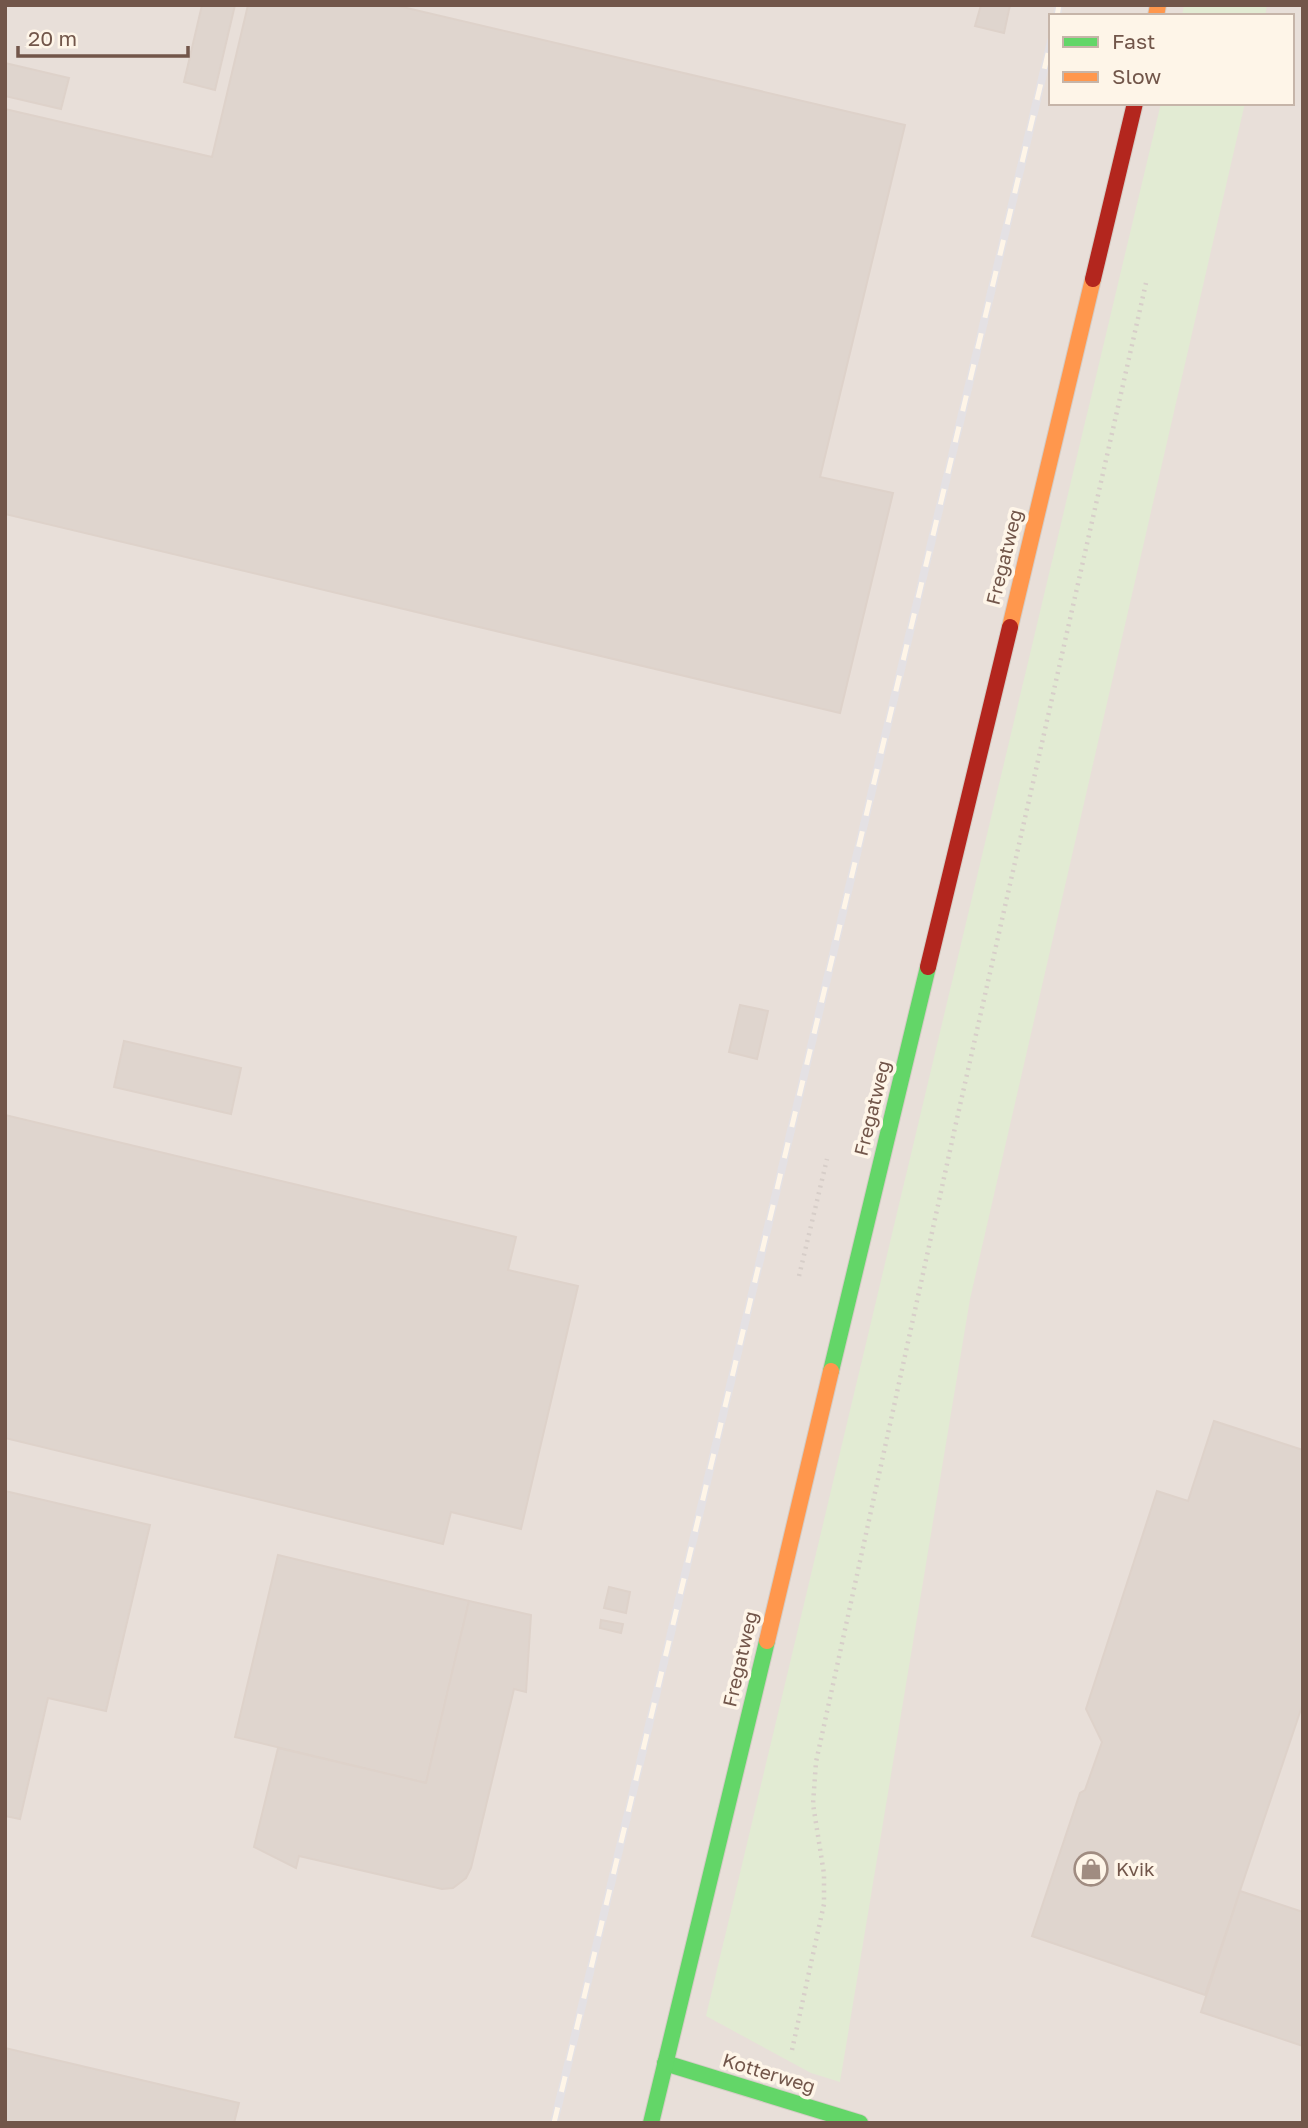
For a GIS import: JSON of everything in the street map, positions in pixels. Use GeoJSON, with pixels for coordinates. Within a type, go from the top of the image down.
{"type":"FeatureCollection","features":[{"type":"Feature","properties":{"kind":"street","name":"Fregatweg"},"geometry":{"type":"LineString","coordinates":[[651,2123],[1135,105]]}},
{"type":"Feature","properties":{"kind":"street","name":"Kotterweg"},"geometry":{"type":"LineString","coordinates":[[665,2063],[860,2123]]}},
{"type":"Feature","properties":{"kind":"path"},"geometry":{"type":"LineString","coordinates":[[780,2098],[824,1904],[824,1874],[813,1804],[816,1762],[959,1109],[1147,280]]}},
{"type":"Feature","properties":{"kind":"shaded area"},"geometry":{"type":"Polygon","coordinates":[[[5,5],[1303,5],[1303,2123],[5,2123],[5,5]]]}},
{"type":"Feature","properties":{"kind":"green space"},"geometry":{"type":"Polygon","coordinates":[[[1184,5],[1267,5],[1265,14],[1182,14],[1184,5]]]}},
{"type":"Feature","properties":{"kind":"green space"},"geometry":{"type":"Polygon","coordinates":[[[1161,105],[1245,105],[970,1299],[840,2082],[811,2073],[706,2016],[1161,105]]]}},
{"type":"Feature","properties":{"kind":"building"},"geometry":{"type":"Polygon","coordinates":[[[202,5],[235,5],[215,90],[184,82],[202,5]]]}},
{"type":"Feature","properties":{"kind":"building"},"geometry":{"type":"Polygon","coordinates":[[[248,5],[394,5],[905,125],[820,477],[893,493],[840,713],[5,514],[5,109],[212,157],[248,5]]]}},
{"type":"Feature","properties":{"kind":"building"},"geometry":{"type":"Polygon","coordinates":[[[981,5],[1010,5],[1004,33],[975,26],[981,5]]]}},
{"type":"Feature","properties":{"kind":"building"},"geometry":{"type":"Polygon","coordinates":[[[5,63],[69,78],[61,109],[5,96],[5,63]]]}},
{"type":"Feature","properties":{"kind":"building"},"geometry":{"type":"Polygon","coordinates":[[[740,1005],[768,1011],[757,1059],[729,1052],[740,1005]]]}},
{"type":"Feature","properties":{"kind":"building"},"geometry":{"type":"Polygon","coordinates":[[[124,1041],[241,1068],[231,1114],[114,1087],[124,1041]]]}},
{"type":"Feature","properties":{"kind":"building"},"geometry":{"type":"Polygon","coordinates":[[[5,1115],[516,1237],[508,1270],[578,1286],[521,1529],[451,1512],[443,1544],[5,1438],[5,1115]]]}},
{"type":"Feature","properties":{"kind":"building"},"geometry":{"type":"Polygon","coordinates":[[[1214,1421],[1303,1450],[1303,1703],[1205,1995],[1032,1936],[1080,1793],[1085,1790],[1102,1742],[1086,1709],[1157,1491],[1188,1501],[1214,1421]]]}},
{"type":"Feature","properties":{"kind":"building"},"geometry":{"type":"Polygon","coordinates":[[[5,1491],[150,1525],[106,1711],[48,1698],[20,1819],[5,1816],[5,1491]]]}},
{"type":"Feature","properties":{"kind":"building"},"geometry":{"type":"Polygon","coordinates":[[[278,1555],[469,1601],[426,1783],[235,1737],[278,1555]]]}},
{"type":"Feature","properties":{"kind":"building"},"geometry":{"type":"Polygon","coordinates":[[[609,1587],[630,1592],[626,1613],[604,1608],[609,1587]]]}},
{"type":"Feature","properties":{"kind":"building"},"geometry":{"type":"Polygon","coordinates":[[[469,1601],[531,1615],[526,1692],[514,1689],[471,1868],[466,1878],[453,1888],[442,1889],[299,1856],[296,1868],[254,1847],[278,1748],[426,1783],[469,1601]]]}},
{"type":"Feature","properties":{"kind":"building"},"geometry":{"type":"Polygon","coordinates":[[[601,1620],[623,1624],[621,1633],[600,1628],[601,1620]]]}},
{"type":"Feature","properties":{"kind":"building"},"geometry":{"type":"Polygon","coordinates":[[[1240,1891],[1303,1912],[1303,2046],[1201,2012],[1240,1891]]]}},
{"type":"Feature","properties":{"kind":"building"},"geometry":{"type":"Polygon","coordinates":[[[5,2048],[239,2103],[234,2123],[5,2123],[5,2048]]]}},
{"type":"Feature","properties":{"kind":"railway"},"geometry":{"type":"LineString","coordinates":[[1057,14],[1059,5]]}},
{"type":"Feature","properties":{"kind":"railway"},"geometry":{"type":"LineString","coordinates":[[554,2123],[1049,49]]}},
{"type":"Feature","properties":{"kind":"traffic: fast"},"geometry":{"type":"LineString","coordinates":[[831,1371],[928,967]]}},
{"type":"Feature","properties":{"kind":"traffic: fast"},"geometry":{"type":"LineString","coordinates":[[651,2123],[767,1641]]}},
{"type":"Feature","properties":{"kind":"traffic: fast"},"geometry":{"type":"LineString","coordinates":[[665,2063],[860,2123]]}},
{"type":"Feature","properties":{"kind":"traffic: slow"},"geometry":{"type":"LineString","coordinates":[[1156,14],[1158,5]]}},
{"type":"Feature","properties":{"kind":"traffic: slow"},"geometry":{"type":"LineString","coordinates":[[1010,627],[1093,279]]}},
{"type":"Feature","properties":{"kind":"traffic: slow"},"geometry":{"type":"LineString","coordinates":[[767,1641],[831,1371]]}},
{"type":"Feature","properties":{"kind":"traffic: jam"},"geometry":{"type":"LineString","coordinates":[[1093,279],[1135,105]]}},
{"type":"Feature","properties":{"kind":"traffic: jam"},"geometry":{"type":"LineString","coordinates":[[928,967],[1010,627]]}},
{"type":"Feature","properties":{"kind":"place","name":"Kvik"},"geometry":{"type":"Point","coordinates":[1091,1869]}}]}
